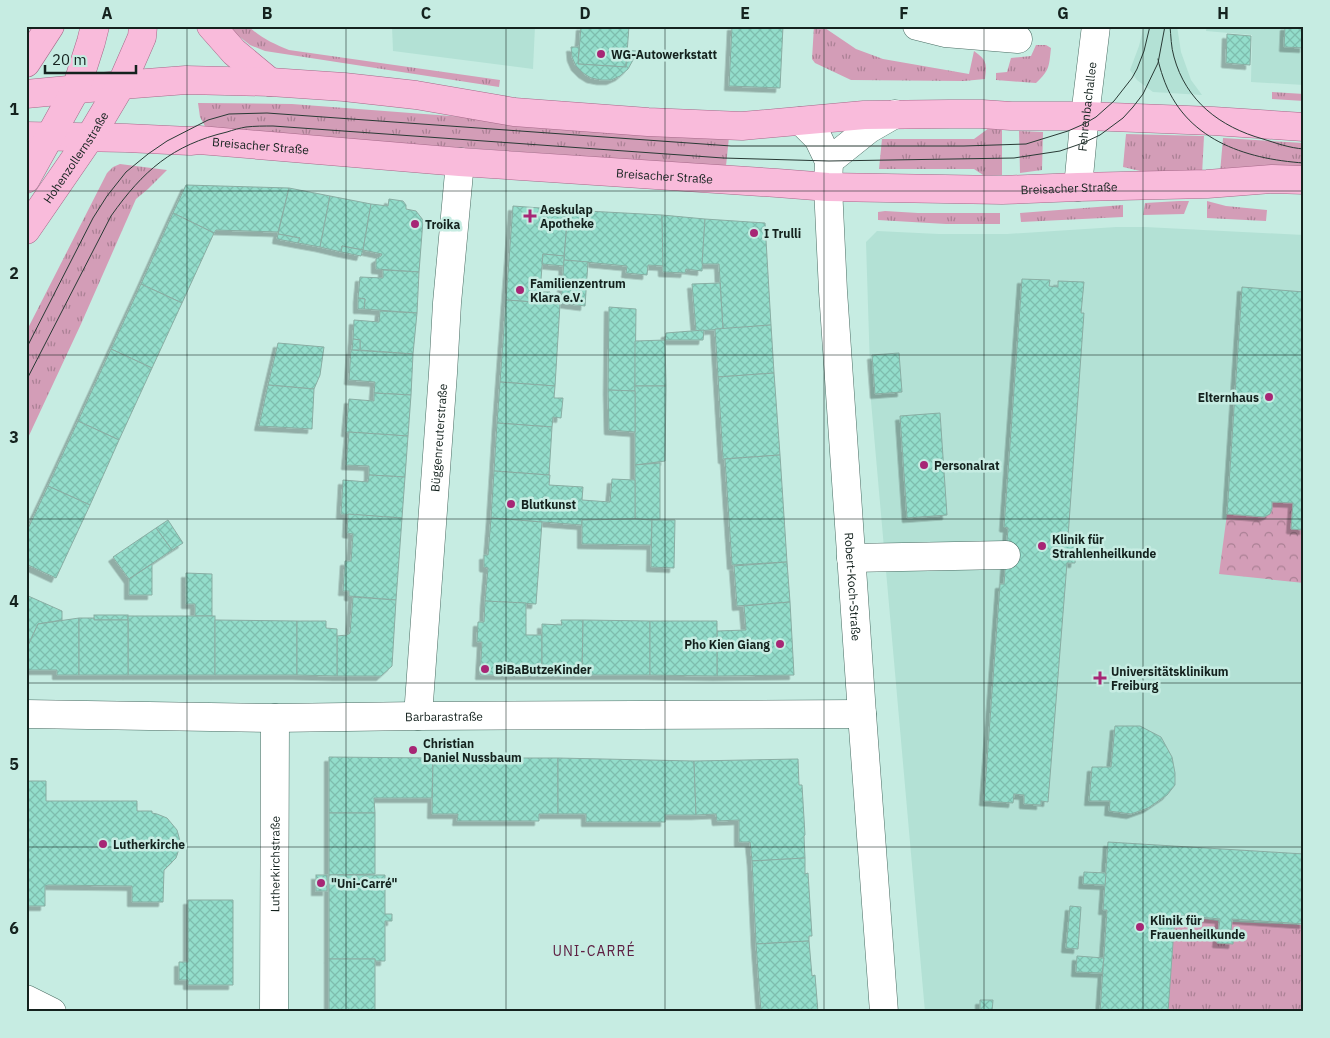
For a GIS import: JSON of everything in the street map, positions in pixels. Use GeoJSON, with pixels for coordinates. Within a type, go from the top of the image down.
{"type":"FeatureCollection","features":[{"type":"Feature","properties":{"kind":"main road"},"geometry":{"type":"LineString","coordinates":[[26,63],[50,26]]}},
{"type":"Feature","properties":{"kind":"main road"},"geometry":{"type":"LineString","coordinates":[[26,179],[38,136],[76,89],[92,42],[95,26]]}},
{"type":"Feature","properties":{"kind":"main road","name":"Hohenzollernstraße"},"geometry":{"type":"LineString","coordinates":[[26,230],[90,137],[121,85],[142,37],[143,26]]}},
{"type":"Feature","properties":{"kind":"main road"},"geometry":{"type":"LineString","coordinates":[[212,26],[234,52],[270,82]]}},
{"type":"Feature","properties":{"kind":"main road"},"geometry":{"type":"LineString","coordinates":[[26,94],[186,80],[270,82],[344,87],[416,95],[514,112],[648,122],[742,126],[864,115],[974,114],[1213,121],[1304,127]]}},
{"type":"Feature","properties":{"kind":"main road","name":"Breisacher Straße"},"geometry":{"type":"LineString","coordinates":[[38,136],[199,140],[460,162],[777,183],[828,174],[1002,190],[1241,183],[1272,179],[1304,180]]}},
{"type":"Feature","properties":{"kind":"street"},"geometry":{"type":"LineString","coordinates":[[917,26],[945,33],[1018,39]]}},
{"type":"Feature","properties":{"kind":"street","name":"Fehrenbachallee"},"geometry":{"type":"LineString","coordinates":[[1078,187],[1096,26]]}},
{"type":"Feature","properties":{"kind":"street"},"geometry":{"type":"LineString","coordinates":[[828,174],[869,129],[895,114]]}},
{"type":"Feature","properties":{"kind":"street"},"geometry":{"type":"LineString","coordinates":[[802,121],[818,138],[828,174]]}},
{"type":"Feature","properties":{"kind":"street","name":"Büggenreuterstraße"},"geometry":{"type":"LineString","coordinates":[[418,716],[444,373],[447,304],[460,162]]}},
{"type":"Feature","properties":{"kind":"street","name":"Robert-Koch-Straße"},"geometry":{"type":"LineString","coordinates":[[828,174],[833,291],[884,1012]]}},
{"type":"Feature","properties":{"kind":"street"},"geometry":{"type":"LineString","coordinates":[[851,558],[1006,556]]}},
{"type":"Feature","properties":{"kind":"street","name":"Barbarastraße"},"geometry":{"type":"LineString","coordinates":[[26,714],[275,718],[862,714]]}},
{"type":"Feature","properties":{"kind":"street","name":"Lutherkirchstraße"},"geometry":{"type":"LineString","coordinates":[[274,1012],[275,718]]}},
{"type":"Feature","properties":{"kind":"street"},"geometry":{"type":"LineString","coordinates":[[26,999],[52,1012]]}},
{"type":"Feature","properties":{"kind":"shaded area"},"geometry":{"type":"Polygon","coordinates":[[[392,26],[535,26],[533,69],[393,51],[392,26]]]}},
{"type":"Feature","properties":{"kind":"shaded area"},"geometry":{"type":"Polygon","coordinates":[[[1144,26],[1177,26],[1181,52],[1191,80],[1202,95],[1153,92],[1137,80],[1130,70],[1144,26]]]}},
{"type":"Feature","properties":{"kind":"shaded area"},"geometry":{"type":"Polygon","coordinates":[[[1207,26],[1304,26],[1304,85],[1251,82],[1252,35],[1206,31],[1207,26]]]}},
{"type":"Feature","properties":{"kind":"shaded area","name":"Universitätsklinikum Freiburg"},"geometry":{"type":"Polygon","coordinates":[[[1116,227],[1304,235],[1304,1012],[925,1012],[871,401],[866,242],[877,231],[939,234],[1007,234],[1116,227]]]}},
{"type":"Feature","properties":{"kind":"green space"},"geometry":{"type":"Polygon","coordinates":[[[226,26],[248,26],[267,40],[289,50],[500,80],[499,87],[265,51],[250,45],[226,26]]]}},
{"type":"Feature","properties":{"kind":"green space"},"geometry":{"type":"Polygon","coordinates":[[[814,26],[822,26],[856,49],[883,59],[969,74],[974,51],[984,60],[985,79],[964,81],[851,80],[815,63],[812,59],[814,26]]]}},
{"type":"Feature","properties":{"kind":"green space"},"geometry":{"type":"Polygon","coordinates":[[[1036,45],[1046,45],[1051,48],[1048,67],[1044,75],[1036,83],[996,80],[996,73],[1007,72],[1011,58],[1031,56],[1036,45]]]}},
{"type":"Feature","properties":{"kind":"green space"},"geometry":{"type":"Polygon","coordinates":[[[1272,92],[1304,94],[1304,101],[1272,99],[1272,92]]]}},
{"type":"Feature","properties":{"kind":"green space"},"geometry":{"type":"Polygon","coordinates":[[[198,103],[292,104],[729,137],[726,166],[207,130],[200,117],[198,103]]]}},
{"type":"Feature","properties":{"kind":"green space"},"geometry":{"type":"Polygon","coordinates":[[[989,128],[1002,130],[1002,175],[983,175],[974,169],[879,169],[882,139],[974,139],[989,128]]]}},
{"type":"Feature","properties":{"kind":"green space"},"geometry":{"type":"Polygon","coordinates":[[[1019,131],[1043,132],[1042,170],[1020,173],[1019,131]]]}},
{"type":"Feature","properties":{"kind":"green space"},"geometry":{"type":"Polygon","coordinates":[[[1126,134],[1204,136],[1202,175],[1166,177],[1123,167],[1126,134]]]}},
{"type":"Feature","properties":{"kind":"green space"},"geometry":{"type":"Polygon","coordinates":[[[1223,138],[1304,143],[1304,174],[1220,173],[1223,138]]]}},
{"type":"Feature","properties":{"kind":"green space"},"geometry":{"type":"Polygon","coordinates":[[[120,164],[167,170],[136,199],[26,442],[26,332],[107,173],[113,167],[120,164]]]}},
{"type":"Feature","properties":{"kind":"green space"},"geometry":{"type":"Polygon","coordinates":[[[1189,201],[1184,214],[1143,215],[1145,203],[1189,201]]]}},
{"type":"Feature","properties":{"kind":"green space"},"geometry":{"type":"Polygon","coordinates":[[[1207,201],[1226,206],[1267,210],[1266,221],[1207,218],[1207,201]]]}},
{"type":"Feature","properties":{"kind":"green space"},"geometry":{"type":"Polygon","coordinates":[[[1123,205],[1123,217],[1021,222],[1020,213],[1123,205]]]}},
{"type":"Feature","properties":{"kind":"green space"},"geometry":{"type":"Polygon","coordinates":[[[878,212],[1000,213],[1000,224],[946,224],[878,220],[878,212]]]}},
{"type":"Feature","properties":{"kind":"green space"},"geometry":{"type":"Polygon","coordinates":[[[1272,502],[1293,503],[1291,528],[1304,530],[1304,583],[1219,574],[1227,514],[1264,517],[1270,514],[1272,502]]]}},
{"type":"Feature","properties":{"kind":"green space"},"geometry":{"type":"Polygon","coordinates":[[[1175,915],[1218,921],[1217,943],[1231,932],[1232,922],[1304,925],[1304,1012],[1168,1012],[1175,915]]]}},
{"type":"Feature","properties":{"kind":"building"},"geometry":{"type":"Polygon","coordinates":[[[581,26],[629,26],[626,67],[578,64],[581,26]]]}},
{"type":"Feature","properties":{"kind":"building"},"geometry":{"type":"Polygon","coordinates":[[[732,26],[783,26],[780,88],[729,86],[732,26]]]}},
{"type":"Feature","properties":{"kind":"building"},"geometry":{"type":"Polygon","coordinates":[[[1285,26],[1304,26],[1304,48],[1284,47],[1285,26]]]}},
{"type":"Feature","properties":{"kind":"building"},"geometry":{"type":"Polygon","coordinates":[[[1227,34],[1251,36],[1250,65],[1226,63],[1227,34]]]}},
{"type":"Feature","properties":{"kind":"building"},"geometry":{"type":"Polygon","coordinates":[[[571,47],[579,47],[578,64],[626,67],[627,50],[636,51],[628,69],[620,76],[611,80],[601,80],[591,78],[576,66],[572,57],[571,47]]]}},
{"type":"Feature","properties":{"kind":"building"},"geometry":{"type":"Polygon","coordinates":[[[186,185],[289,188],[278,232],[216,230],[214,233],[173,213],[186,185]]]}},
{"type":"Feature","properties":{"kind":"building"},"geometry":{"type":"Polygon","coordinates":[[[289,188],[330,196],[320,247],[298,243],[300,238],[278,234],[289,188]]]}},
{"type":"Feature","properties":{"kind":"building"},"geometry":{"type":"Polygon","coordinates":[[[330,196],[371,204],[363,250],[342,246],[341,252],[320,247],[330,196]]]}},
{"type":"Feature","properties":{"kind":"building"},"geometry":{"type":"Polygon","coordinates":[[[389,199],[403,201],[406,209],[416,211],[423,220],[419,272],[376,269],[376,259],[382,254],[363,250],[371,204],[388,206],[389,199]]]}},
{"type":"Feature","properties":{"kind":"building"},"geometry":{"type":"Polygon","coordinates":[[[513,206],[568,210],[564,256],[543,254],[540,292],[550,292],[549,303],[506,300],[513,206]]]}},
{"type":"Feature","properties":{"kind":"building"},"geometry":{"type":"Polygon","coordinates":[[[568,210],[662,215],[664,266],[648,265],[647,275],[626,273],[627,266],[564,260],[568,210]]]}},
{"type":"Feature","properties":{"kind":"building"},"geometry":{"type":"Polygon","coordinates":[[[173,213],[214,233],[182,303],[141,284],[173,213]]]}},
{"type":"Feature","properties":{"kind":"building"},"geometry":{"type":"Polygon","coordinates":[[[662,215],[705,219],[702,271],[686,269],[685,273],[663,272],[662,215]]]}},
{"type":"Feature","properties":{"kind":"building"},"geometry":{"type":"Polygon","coordinates":[[[705,219],[765,223],[771,325],[723,329],[719,264],[702,264],[705,219]]]}},
{"type":"Feature","properties":{"kind":"building"},"geometry":{"type":"Polygon","coordinates":[[[278,234],[300,238],[298,243],[277,239],[278,234]]]}},
{"type":"Feature","properties":{"kind":"building"},"geometry":{"type":"Polygon","coordinates":[[[342,246],[363,250],[361,256],[341,252],[342,246]]]}},
{"type":"Feature","properties":{"kind":"building"},"geometry":{"type":"Polygon","coordinates":[[[543,254],[564,256],[564,266],[542,264],[543,254]]]}},
{"type":"Feature","properties":{"kind":"building"},"geometry":{"type":"Polygon","coordinates":[[[564,260],[588,262],[585,306],[561,303],[564,260]]]}},
{"type":"Feature","properties":{"kind":"building"},"geometry":{"type":"Polygon","coordinates":[[[383,270],[419,272],[417,313],[364,309],[365,299],[358,298],[360,277],[383,278],[383,270]]]}},
{"type":"Feature","properties":{"kind":"building","name":"Klinik für Strahlenheilkunde"},"geometry":{"type":"Polygon","coordinates":[[[1022,279],[1050,280],[1049,286],[1058,287],[1058,281],[1084,282],[1081,313],[1084,313],[1068,537],[1077,537],[1075,563],[1067,563],[1048,802],[1041,801],[1041,805],[1024,804],[1024,795],[1014,794],[1013,803],[984,801],[1000,584],[1004,584],[1008,528],[1004,527],[1022,279]]]}},
{"type":"Feature","properties":{"kind":"building"},"geometry":{"type":"Polygon","coordinates":[[[720,283],[723,329],[696,331],[692,284],[720,283]]]}},
{"type":"Feature","properties":{"kind":"building"},"geometry":{"type":"Polygon","coordinates":[[[141,284],[182,303],[152,368],[111,349],[141,284]]]}},
{"type":"Feature","properties":{"kind":"building","name":"Elternhaus"},"geometry":{"type":"Polygon","coordinates":[[[1242,287],[1304,292],[1304,530],[1291,529],[1293,503],[1272,502],[1270,514],[1264,517],[1227,514],[1242,287]]]}},
{"type":"Feature","properties":{"kind":"building"},"geometry":{"type":"Polygon","coordinates":[[[358,298],[365,299],[364,309],[358,309],[358,298]]]}},
{"type":"Feature","properties":{"kind":"building"},"geometry":{"type":"Polygon","coordinates":[[[506,300],[560,304],[555,386],[500,382],[506,300]]]}},
{"type":"Feature","properties":{"kind":"building"},"geometry":{"type":"Polygon","coordinates":[[[609,307],[636,309],[635,391],[608,390],[609,307]]]}},
{"type":"Feature","properties":{"kind":"building"},"geometry":{"type":"Polygon","coordinates":[[[380,311],[417,313],[413,354],[360,350],[360,340],[353,339],[354,320],[379,322],[380,311]]]}},
{"type":"Feature","properties":{"kind":"building"},"geometry":{"type":"Polygon","coordinates":[[[771,325],[774,373],[718,377],[715,329],[771,325]]]}},
{"type":"Feature","properties":{"kind":"building"},"geometry":{"type":"Polygon","coordinates":[[[704,330],[703,340],[665,340],[666,333],[704,330]]]}},
{"type":"Feature","properties":{"kind":"building"},"geometry":{"type":"Polygon","coordinates":[[[353,339],[360,340],[360,350],[352,350],[353,339]]]}},
{"type":"Feature","properties":{"kind":"building"},"geometry":{"type":"Polygon","coordinates":[[[665,340],[666,386],[635,386],[635,341],[665,340]]]}},
{"type":"Feature","properties":{"kind":"building"},"geometry":{"type":"Polygon","coordinates":[[[278,343],[324,347],[320,375],[314,389],[268,385],[278,343]]]}},
{"type":"Feature","properties":{"kind":"building"},"geometry":{"type":"Polygon","coordinates":[[[111,349],[152,368],[119,440],[78,421],[111,349]]]}},
{"type":"Feature","properties":{"kind":"building"},"geometry":{"type":"Polygon","coordinates":[[[351,350],[413,354],[411,395],[374,393],[375,382],[349,380],[351,350]]]}},
{"type":"Feature","properties":{"kind":"building"},"geometry":{"type":"Polygon","coordinates":[[[899,353],[902,392],[875,394],[872,355],[899,353]]]}},
{"type":"Feature","properties":{"kind":"building"},"geometry":{"type":"Polygon","coordinates":[[[774,373],[780,455],[723,459],[718,377],[774,373]]]}},
{"type":"Feature","properties":{"kind":"building"},"geometry":{"type":"Polygon","coordinates":[[[500,382],[555,386],[554,398],[563,398],[561,418],[553,417],[552,427],[497,423],[500,382]]]}},
{"type":"Feature","properties":{"kind":"building"},"geometry":{"type":"Polygon","coordinates":[[[268,385],[314,389],[312,429],[259,426],[268,385]]]}},
{"type":"Feature","properties":{"kind":"building"},"geometry":{"type":"Polygon","coordinates":[[[635,386],[666,386],[665,461],[635,465],[635,386]]]}},
{"type":"Feature","properties":{"kind":"building"},"geometry":{"type":"Polygon","coordinates":[[[608,390],[635,391],[635,432],[609,430],[608,390]]]}},
{"type":"Feature","properties":{"kind":"building"},"geometry":{"type":"Polygon","coordinates":[[[374,393],[411,395],[408,436],[346,432],[349,399],[374,401],[374,393]]]}},
{"type":"Feature","properties":{"kind":"building","name":"Personalrat"},"geometry":{"type":"Polygon","coordinates":[[[940,413],[947,515],[907,518],[900,416],[940,413]]]}},
{"type":"Feature","properties":{"kind":"building"},"geometry":{"type":"Polygon","coordinates":[[[78,421],[119,440],[90,505],[48,486],[78,421]]]}},
{"type":"Feature","properties":{"kind":"building"},"geometry":{"type":"Polygon","coordinates":[[[497,423],[552,427],[549,475],[494,471],[497,423]]]}},
{"type":"Feature","properties":{"kind":"building"},"geometry":{"type":"Polygon","coordinates":[[[349,432],[408,436],[405,477],[369,475],[369,466],[346,465],[349,432]]]}},
{"type":"Feature","properties":{"kind":"building"},"geometry":{"type":"Polygon","coordinates":[[[780,455],[787,562],[732,565],[725,459],[780,455]]]}},
{"type":"Feature","properties":{"kind":"building"},"geometry":{"type":"Polygon","coordinates":[[[660,463],[660,520],[635,519],[635,465],[660,463]]]}},
{"type":"Feature","properties":{"kind":"building"},"geometry":{"type":"Polygon","coordinates":[[[494,471],[550,475],[549,485],[583,487],[582,500],[610,502],[612,479],[635,480],[635,519],[582,520],[582,525],[491,518],[494,471]]]}},
{"type":"Feature","properties":{"kind":"building"},"geometry":{"type":"Polygon","coordinates":[[[369,475],[405,477],[402,518],[341,514],[343,480],[368,482],[369,475]]]}},
{"type":"Feature","properties":{"kind":"building"},"geometry":{"type":"Polygon","coordinates":[[[48,486],[90,505],[56,578],[26,564],[26,533],[48,486]]]}},
{"type":"Feature","properties":{"kind":"building"},"geometry":{"type":"Polygon","coordinates":[[[348,514],[402,518],[396,600],[349,596],[349,591],[343,591],[345,561],[351,561],[353,534],[347,533],[348,514]]]}},
{"type":"Feature","properties":{"kind":"building"},"geometry":{"type":"Polygon","coordinates":[[[491,518],[542,522],[536,604],[485,601],[488,568],[484,567],[484,555],[488,555],[491,518]]]}},
{"type":"Feature","properties":{"kind":"building"},"geometry":{"type":"Polygon","coordinates":[[[168,520],[183,543],[172,550],[156,528],[168,520]]]}},
{"type":"Feature","properties":{"kind":"building"},"geometry":{"type":"Polygon","coordinates":[[[582,520],[652,520],[651,545],[582,544],[582,520]]]}},
{"type":"Feature","properties":{"kind":"building"},"geometry":{"type":"Polygon","coordinates":[[[652,520],[675,520],[674,568],[651,567],[652,520]]]}},
{"type":"Feature","properties":{"kind":"building"},"geometry":{"type":"Polygon","coordinates":[[[156,528],[172,550],[129,579],[113,557],[156,528]]]}},
{"type":"Feature","properties":{"kind":"building"},"geometry":{"type":"Polygon","coordinates":[[[787,562],[790,602],[737,606],[734,566],[787,562]]]}},
{"type":"Feature","properties":{"kind":"building"},"geometry":{"type":"Polygon","coordinates":[[[152,564],[152,595],[129,595],[129,579],[152,564]]]}},
{"type":"Feature","properties":{"kind":"building"},"geometry":{"type":"Polygon","coordinates":[[[186,573],[212,574],[212,616],[195,616],[195,604],[186,604],[186,573]]]}},
{"type":"Feature","properties":{"kind":"building"},"geometry":{"type":"Polygon","coordinates":[[[26,595],[62,611],[62,620],[38,624],[26,650],[26,595]]]}},
{"type":"Feature","properties":{"kind":"building"},"geometry":{"type":"Polygon","coordinates":[[[353,597],[396,600],[392,666],[381,676],[337,676],[337,636],[350,633],[353,597]]]}},
{"type":"Feature","properties":{"kind":"building"},"geometry":{"type":"Polygon","coordinates":[[[485,601],[526,603],[526,635],[542,635],[542,675],[480,675],[482,642],[477,642],[478,622],[484,622],[485,601]]]}},
{"type":"Feature","properties":{"kind":"building"},"geometry":{"type":"Polygon","coordinates":[[[790,602],[794,675],[717,676],[717,631],[746,630],[744,606],[790,602]]]}},
{"type":"Feature","properties":{"kind":"building"},"geometry":{"type":"Polygon","coordinates":[[[94,615],[128,615],[128,620],[94,620],[94,615]]]}},
{"type":"Feature","properties":{"kind":"building"},"geometry":{"type":"Polygon","coordinates":[[[128,616],[215,616],[215,675],[128,675],[128,616]]]}},
{"type":"Feature","properties":{"kind":"building"},"geometry":{"type":"Polygon","coordinates":[[[79,618],[79,675],[57,675],[57,670],[26,670],[26,650],[38,624],[79,618]]]}},
{"type":"Feature","properties":{"kind":"building"},"geometry":{"type":"Polygon","coordinates":[[[79,618],[128,620],[128,675],[79,675],[79,618]]]}},
{"type":"Feature","properties":{"kind":"building"},"geometry":{"type":"Polygon","coordinates":[[[215,620],[297,621],[297,675],[215,675],[215,620]]]}},
{"type":"Feature","properties":{"kind":"building"},"geometry":{"type":"Polygon","coordinates":[[[561,620],[583,620],[582,675],[542,675],[542,624],[562,625],[561,620]]]}},
{"type":"Feature","properties":{"kind":"building"},"geometry":{"type":"Polygon","coordinates":[[[583,620],[650,621],[650,675],[582,675],[583,620]]]}},
{"type":"Feature","properties":{"kind":"building"},"geometry":{"type":"Polygon","coordinates":[[[297,621],[326,621],[326,628],[337,629],[337,676],[297,675],[297,621]]]}},
{"type":"Feature","properties":{"kind":"building"},"geometry":{"type":"Polygon","coordinates":[[[650,621],[717,621],[717,676],[650,675],[650,621]]]}},
{"type":"Feature","properties":{"kind":"building"},"geometry":{"type":"Polygon","coordinates":[[[1115,726],[1140,726],[1161,737],[1172,757],[1175,773],[1175,785],[1167,795],[1148,808],[1131,814],[1109,811],[1110,801],[1089,801],[1092,767],[1111,767],[1115,726]]]}},
{"type":"Feature","properties":{"kind":"building"},"geometry":{"type":"Polygon","coordinates":[[[329,757],[433,758],[432,798],[374,798],[375,813],[329,813],[329,757]]]}},
{"type":"Feature","properties":{"kind":"building"},"geometry":{"type":"Polygon","coordinates":[[[433,758],[558,758],[558,814],[539,814],[539,821],[457,821],[458,814],[432,814],[433,758]]]}},
{"type":"Feature","properties":{"kind":"building"},"geometry":{"type":"Polygon","coordinates":[[[558,758],[694,761],[696,815],[665,815],[665,822],[586,822],[586,814],[558,814],[558,758]]]}},
{"type":"Feature","properties":{"kind":"building"},"geometry":{"type":"Polygon","coordinates":[[[798,759],[799,785],[802,785],[805,858],[752,861],[750,842],[739,842],[739,820],[717,821],[716,814],[696,815],[694,761],[798,759]]]}},
{"type":"Feature","properties":{"kind":"building","name":"Lutherkirche"},"geometry":{"type":"Polygon","coordinates":[[[26,781],[46,781],[46,801],[137,801],[137,811],[152,811],[152,813],[167,818],[177,830],[180,841],[176,858],[164,870],[163,902],[132,902],[132,886],[48,885],[45,886],[45,906],[26,906],[26,781]]]}},
{"type":"Feature","properties":{"kind":"building"},"geometry":{"type":"Polygon","coordinates":[[[329,813],[375,813],[375,874],[329,875],[329,813]]]}},
{"type":"Feature","properties":{"kind":"building","name":"Klinik für Frauenheilkunde"},"geometry":{"type":"Polygon","coordinates":[[[1108,842],[1304,854],[1304,924],[1232,919],[1231,932],[1234,932],[1233,944],[1217,943],[1220,919],[1175,915],[1168,1012],[1100,1012],[1107,910],[1103,910],[1108,842]]]}},
{"type":"Feature","properties":{"kind":"building"},"geometry":{"type":"Polygon","coordinates":[[[805,858],[805,874],[808,873],[812,936],[809,936],[809,941],[756,944],[752,861],[805,858]]]}},
{"type":"Feature","properties":{"kind":"building"},"geometry":{"type":"Polygon","coordinates":[[[1084,872],[1106,873],[1105,885],[1083,884],[1084,872]]]}},
{"type":"Feature","properties":{"kind":"building","name":"\"Uni-Carré\""},"geometry":{"type":"Polygon","coordinates":[[[316,875],[327,875],[327,891],[316,891],[316,875]]]}},
{"type":"Feature","properties":{"kind":"building"},"geometry":{"type":"Polygon","coordinates":[[[329,875],[385,875],[385,914],[392,914],[392,921],[385,921],[385,961],[375,961],[375,959],[329,959],[329,875]]]}},
{"type":"Feature","properties":{"kind":"building"},"geometry":{"type":"Polygon","coordinates":[[[188,900],[233,900],[233,985],[188,985],[188,980],[179,980],[179,962],[188,962],[188,900]]]}},
{"type":"Feature","properties":{"kind":"building"},"geometry":{"type":"Polygon","coordinates":[[[1070,906],[1081,907],[1078,949],[1066,948],[1070,906]]]}},
{"type":"Feature","properties":{"kind":"building"},"geometry":{"type":"Polygon","coordinates":[[[809,941],[812,976],[815,975],[818,1012],[761,1012],[756,944],[809,941]]]}},
{"type":"Feature","properties":{"kind":"building"},"geometry":{"type":"Polygon","coordinates":[[[1077,956],[1104,958],[1102,973],[1076,972],[1077,956]]]}},
{"type":"Feature","properties":{"kind":"building"},"geometry":{"type":"Polygon","coordinates":[[[329,959],[375,959],[375,1012],[329,1012],[329,959]]]}},
{"type":"Feature","properties":{"kind":"building"},"geometry":{"type":"Polygon","coordinates":[[[980,1000],[993,1000],[992,1012],[980,1012],[980,1000]]]}},
{"type":"Feature","properties":{"kind":"tram line"},"geometry":{"type":"LineString","coordinates":[[26,349],[93,218],[126,172],[167,141],[208,120],[229,114],[267,113],[731,146],[964,146],[1026,144],[1084,124],[1096,117],[1114,101],[1137,69],[1150,26]]}},
{"type":"Feature","properties":{"kind":"tram line"},"geometry":{"type":"LineString","coordinates":[[26,381],[111,216],[135,186],[160,162],[190,144],[208,137],[246,127],[273,126],[723,158],[829,161],[1014,158],[1060,151],[1083,143],[1100,135],[1123,118],[1143,94],[1158,63],[1165,26]]}},
{"type":"Feature","properties":{"kind":"tram line"},"geometry":{"type":"LineString","coordinates":[[1170,26],[1173,53],[1180,73],[1187,87],[1207,110],[1219,119],[1247,134],[1293,148],[1304,149]]}},
{"type":"Feature","properties":{"kind":"tram line"},"geometry":{"type":"LineString","coordinates":[[1158,59],[1163,77],[1173,98],[1185,116],[1201,130],[1219,142],[1260,157],[1304,163]]}},
{"type":"Feature","properties":{"kind":"place","name":"WG-Autowerkstatt"},"geometry":{"type":"Point","coordinates":[601,54]}},
{"type":"Feature","properties":{"kind":"place","name":"Aeskulap Apotheke"},"geometry":{"type":"Point","coordinates":[530,216]}},
{"type":"Feature","properties":{"kind":"place","name":"Troika"},"geometry":{"type":"Point","coordinates":[415,224]}},
{"type":"Feature","properties":{"kind":"place","name":"I Trulli"},"geometry":{"type":"Point","coordinates":[754,233]}},
{"type":"Feature","properties":{"kind":"place","name":"Familienzentrum Klara e.V."},"geometry":{"type":"Point","coordinates":[520,290]}},
{"type":"Feature","properties":{"kind":"place","name":"Elternhaus"},"geometry":{"type":"Point","coordinates":[1269,397]}},
{"type":"Feature","properties":{"kind":"place","name":"Personalrat"},"geometry":{"type":"Point","coordinates":[924,465]}},
{"type":"Feature","properties":{"kind":"place","name":"Blutkunst"},"geometry":{"type":"Point","coordinates":[511,504]}},
{"type":"Feature","properties":{"kind":"place","name":"Klinik für Strahlenheilkunde"},"geometry":{"type":"Point","coordinates":[1042,546]}},
{"type":"Feature","properties":{"kind":"place","name":"Pho Kien Giang"},"geometry":{"type":"Point","coordinates":[780,644]}},
{"type":"Feature","properties":{"kind":"place","name":"BiBaButzeKinder"},"geometry":{"type":"Point","coordinates":[485,669]}},
{"type":"Feature","properties":{"kind":"place","name":"Universitätsklinikum Freiburg"},"geometry":{"type":"Point","coordinates":[1100,678]}},
{"type":"Feature","properties":{"kind":"place","name":"Christian Daniel Nussbaum"},"geometry":{"type":"Point","coordinates":[413,750]}},
{"type":"Feature","properties":{"kind":"place","name":"Lutherkirche"},"geometry":{"type":"Point","coordinates":[103,844]}},
{"type":"Feature","properties":{"kind":"place","name":"\"Uni-Carré\""},"geometry":{"type":"Point","coordinates":[321,883]}},
{"type":"Feature","properties":{"kind":"place","name":"Klinik für Frauenheilkunde"},"geometry":{"type":"Point","coordinates":[1140,927]}},
{"type":"Feature","properties":{"kind":"district","name":"UNI-CARRÉ"},"geometry":{"type":"Point","coordinates":[594,951]}}]}
